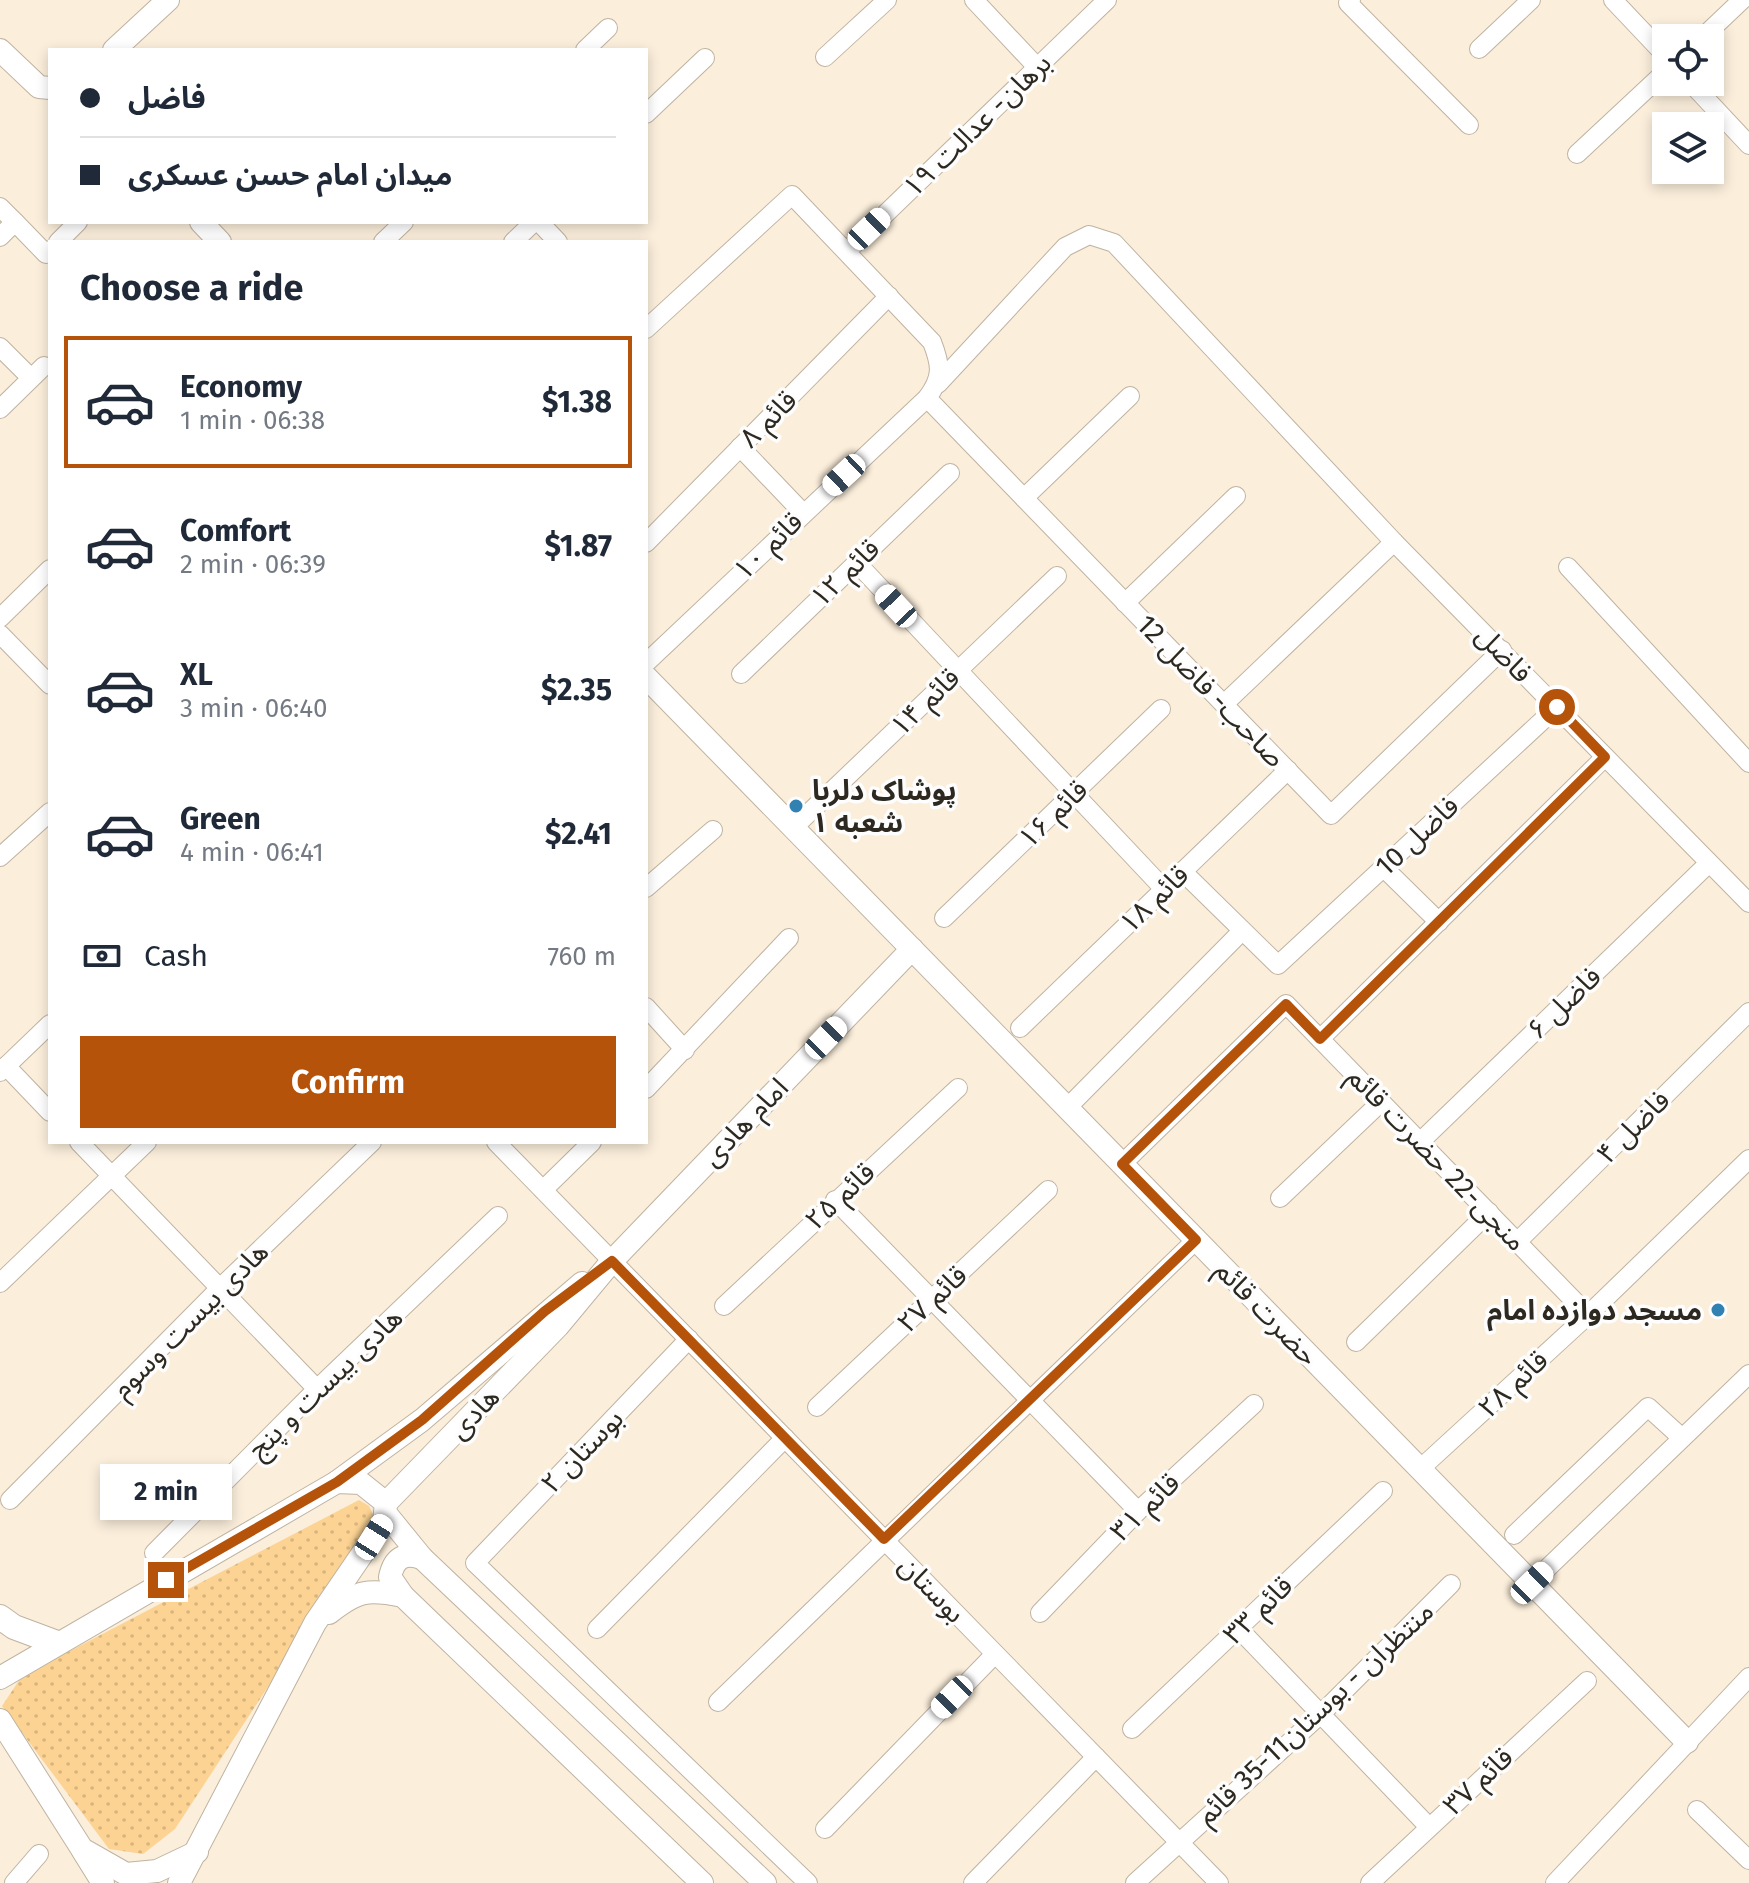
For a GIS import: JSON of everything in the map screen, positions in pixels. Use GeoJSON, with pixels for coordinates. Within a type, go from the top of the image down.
{"type":"FeatureCollection","features":[{"type":"Feature","properties":{"kind":"main road"},"geometry":{"type":"LineString","coordinates":[[0,1617],[14,1627],[57,1643]]}},
{"type":"Feature","properties":{"kind":"street"},"geometry":{"type":"LineString","coordinates":[[116,48],[168,0]]}},
{"type":"Feature","properties":{"kind":"street"},"geometry":{"type":"LineString","coordinates":[[825,57],[887,0]]}},
{"type":"Feature","properties":{"kind":"street"},"geometry":{"type":"LineString","coordinates":[[974,0],[1037,67]]}},
{"type":"Feature","properties":{"kind":"street","name":"برهان- عدالت ۱۹"},"geometry":{"type":"LineString","coordinates":[[847,251],[1107,0]]}},
{"type":"Feature","properties":{"kind":"street"},"geometry":{"type":"LineString","coordinates":[[1351,0],[1348,3],[1469,125]]}},
{"type":"Feature","properties":{"kind":"street"},"geometry":{"type":"LineString","coordinates":[[1479,49],[1531,0]]}},
{"type":"Feature","properties":{"kind":"street"},"geometry":{"type":"LineString","coordinates":[[1613,0],[1652,41]]}},
{"type":"Feature","properties":{"kind":"street"},"geometry":{"type":"LineString","coordinates":[[1717,24],[1742,0]]}},
{"type":"Feature","properties":{"kind":"street"},"geometry":{"type":"LineString","coordinates":[[587,48],[608,28]]}},
{"type":"Feature","properties":{"kind":"street"},"geometry":{"type":"LineString","coordinates":[[0,50],[39,87],[48,88]]}},
{"type":"Feature","properties":{"kind":"street"},"geometry":{"type":"LineString","coordinates":[[648,112],[705,58]]}},
{"type":"Feature","properties":{"kind":"street"},"geometry":{"type":"LineString","coordinates":[[1577,154],[1652,84]]}},
{"type":"Feature","properties":{"kind":"street"},"geometry":{"type":"LineString","coordinates":[[1703,96],[1749,145]]}},
{"type":"Feature","properties":{"kind":"street"},"geometry":{"type":"LineString","coordinates":[[648,327],[792,195],[932,342],[941,365],[932,391]]}},
{"type":"Feature","properties":{"kind":"street"},"geometry":{"type":"LineString","coordinates":[[0,207],[48,249]]}},
{"type":"Feature","properties":{"kind":"street"},"geometry":{"type":"LineString","coordinates":[[0,237],[15,222]]}},
{"type":"Feature","properties":{"kind":"street"},"geometry":{"type":"LineString","coordinates":[[61,240],[76,224]]}},
{"type":"Feature","properties":{"kind":"street"},"geometry":{"type":"LineString","coordinates":[[203,224],[218,240]]}},
{"type":"Feature","properties":{"kind":"street"},"geometry":{"type":"LineString","coordinates":[[385,240],[402,224]]}},
{"type":"Feature","properties":{"kind":"street"},"geometry":{"type":"LineString","coordinates":[[515,240],[534,224]]}},
{"type":"Feature","properties":{"kind":"street"},"geometry":{"type":"LineString","coordinates":[[538,224],[556,240]]}},
{"type":"Feature","properties":{"kind":"street","name":"قائم ۱۰"},"geometry":{"type":"LineString","coordinates":[[648,661],[932,391],[1065,247],[1089,235],[1114,243],[1394,542]]}},
{"type":"Feature","properties":{"kind":"street","name":"قائم ۸"},"geometry":{"type":"LineString","coordinates":[[648,541],[889,296]]}},
{"type":"Feature","properties":{"kind":"street"},"geometry":{"type":"LineString","coordinates":[[0,347],[38,372],[0,409]]}},
{"type":"Feature","properties":{"kind":"street","name":"صاحب- فاضل 12"},"geometry":{"type":"LineString","coordinates":[[932,391],[1024,498],[1331,815],[1502,650]]}},
{"type":"Feature","properties":{"kind":"street"},"geometry":{"type":"LineString","coordinates":[[1024,498],[1130,396]]}},
{"type":"Feature","properties":{"kind":"street"},"geometry":{"type":"LineString","coordinates":[[740,447],[803,513]]}},
{"type":"Feature","properties":{"kind":"street","name":"قائم ۱۲"},"geometry":{"type":"LineString","coordinates":[[741,674],[950,473]]}},
{"type":"Feature","properties":{"kind":"street"},"geometry":{"type":"LineString","coordinates":[[1125,603],[1236,496]]}},
{"type":"Feature","properties":{"kind":"street"},"geometry":{"type":"LineString","coordinates":[[1224,704],[1394,542]]}},
{"type":"Feature","properties":{"kind":"street","name":"فاضل"},"geometry":{"type":"LineString","coordinates":[[1394,542],[1749,903]]}},
{"type":"Feature","properties":{"kind":"street"},"geometry":{"type":"LineString","coordinates":[[856,562],[1164,889]]}},
{"type":"Feature","properties":{"kind":"street"},"geometry":{"type":"LineString","coordinates":[[1568,567],[1749,763]]}},
{"type":"Feature","properties":{"kind":"street"},"geometry":{"type":"LineString","coordinates":[[0,618],[48,571]]}},
{"type":"Feature","properties":{"kind":"street","name":"قائم ۱۴"},"geometry":{"type":"LineString","coordinates":[[793,828],[1057,576]]}},
{"type":"Feature","properties":{"kind":"street"},"geometry":{"type":"LineString","coordinates":[[0,634],[48,683]]}},
{"type":"Feature","properties":{"kind":"street","name":"حضرت قائم"},"geometry":{"type":"LineString","coordinates":[[648,679],[1687,1742]]}},
{"type":"Feature","properties":{"kind":"street","name":"فاضل 10"},"geometry":{"type":"LineString","coordinates":[[1242,931],[1278,965],[1557,707]]}},
{"type":"Feature","properties":{"kind":"street","name":"قائم ۱۶"},"geometry":{"type":"LineString","coordinates":[[944,918],[1161,709]]}},
{"type":"Feature","properties":{"kind":"street"},"geometry":{"type":"LineString","coordinates":[[1320,1039],[1605,757]]}},
{"type":"Feature","properties":{"kind":"street","name":"قائم ۱۸"},"geometry":{"type":"LineString","coordinates":[[1020,1028],[1288,770]]}},
{"type":"Feature","properties":{"kind":"street"},"geometry":{"type":"LineString","coordinates":[[0,857],[48,814]]}},
{"type":"Feature","properties":{"kind":"street"},"geometry":{"type":"LineString","coordinates":[[648,886],[713,830]]}},
{"type":"Feature","properties":{"kind":"street","name":"فاضل ۶"},"geometry":{"type":"LineString","coordinates":[[1420,1142],[1708,864]]}},
{"type":"Feature","properties":{"kind":"street"},"geometry":{"type":"LineString","coordinates":[[1383,867],[1439,922]]}},
{"type":"Feature","properties":{"kind":"street"},"geometry":{"type":"LineString","coordinates":[[1067,1108],[1242,931],[1182,871]]}},
{"type":"Feature","properties":{"kind":"street"},"geometry":{"type":"LineString","coordinates":[[648,1087],[789,938]]}},
{"type":"Feature","properties":{"kind":"street","name":"امام هادی"},"geometry":{"type":"LineString","coordinates":[[612,1261],[912,949]]}},
{"type":"Feature","properties":{"kind":"street","name":"منجی-22 حضرت قائم"},"geometry":{"type":"LineString","coordinates":[[1122,1164],[1286,1004],[1588,1315]]}},
{"type":"Feature","properties":{"kind":"street"},"geometry":{"type":"LineString","coordinates":[[648,1009],[685,1050]]}},
{"type":"Feature","properties":{"kind":"street","name":"فاضل ۴"},"geometry":{"type":"LineString","coordinates":[[1517,1242],[1749,1012]]}},
{"type":"Feature","properties":{"kind":"street"},"geometry":{"type":"LineString","coordinates":[[48,1026],[3,1069],[48,1110]]}},
{"type":"Feature","properties":{"kind":"street","name":"قائم ۲۵"},"geometry":{"type":"LineString","coordinates":[[724,1306],[958,1088]]}},
{"type":"Feature","properties":{"kind":"street"},"geometry":{"type":"LineString","coordinates":[[1280,1198],[1381,1102]]}},
{"type":"Feature","properties":{"kind":"street"},"geometry":{"type":"LineString","coordinates":[[81,1144],[317,1389]]}},
{"type":"Feature","properties":{"kind":"street"},"geometry":{"type":"LineString","coordinates":[[0,1283],[145,1144]]}},
{"type":"Feature","properties":{"kind":"street","name":"هادی بیست وسوم"},"geometry":{"type":"LineString","coordinates":[[10,1500],[220,1288],[370,1144]]}},
{"type":"Feature","properties":{"kind":"street","name":"بوستان"},"geometry":{"type":"LineString","coordinates":[[498,1144],[1219,1883]]}},
{"type":"Feature","properties":{"kind":"street"},"geometry":{"type":"LineString","coordinates":[[543,1190],[590,1144]]}},
{"type":"Feature","properties":{"kind":"street","name":"قائم ۲۸"},"geometry":{"type":"LineString","coordinates":[[1420,1469],[1588,1315],[1746,1162]]}},
{"type":"Feature","properties":{"kind":"street","name":"قائم ۲۷"},"geometry":{"type":"LineString","coordinates":[[817,1407],[1048,1190]]}},
{"type":"Feature","properties":{"kind":"street"},"geometry":{"type":"LineString","coordinates":[[835,1200],[1138,1511]]}},
{"type":"Feature","properties":{"kind":"street"},"geometry":{"type":"LineString","coordinates":[[1356,1342],[1489,1212]]}},
{"type":"Feature","properties":{"kind":"street","name":"هادی بیست و پنج"},"geometry":{"type":"LineString","coordinates":[[154,1553],[317,1389],[498,1216]]}},
{"type":"Feature","properties":{"kind":"street"},"geometry":{"type":"LineString","coordinates":[[718,1702],[1196,1240]]}},
{"type":"Feature","properties":{"kind":"street","name":"هادی"},"geometry":{"type":"LineString","coordinates":[[0,1678],[337,1482],[422,1420],[545,1311],[612,1261]]}},
{"type":"Feature","properties":{"kind":"street","name":"هادی"},"geometry":{"type":"LineString","coordinates":[[179,1883],[315,1623],[387,1509],[558,1326],[612,1261]]}},
{"type":"Feature","properties":{"kind":"street","name":"بوستان ۲"},"geometry":{"type":"LineString","coordinates":[[689,1339],[475,1563],[808,1883]]}},
{"type":"Feature","properties":{"kind":"street"},"geometry":{"type":"LineString","coordinates":[[1532,1583],[1749,1374]]}},
{"type":"Feature","properties":{"kind":"street","name":"قائم ۳۱"},"geometry":{"type":"LineString","coordinates":[[1040,1613],[1138,1511],[1254,1404]]}},
{"type":"Feature","properties":{"kind":"street"},"geometry":{"type":"LineString","coordinates":[[1514,1535],[1648,1407],[1682,1438]]}},
{"type":"Feature","properties":{"kind":"street"},"geometry":{"type":"LineString","coordinates":[[597,1629],[785,1438]]}},
{"type":"Feature","properties":{"kind":"street"},"geometry":{"type":"LineString","coordinates":[[337,1482],[361,1483],[387,1509],[422,1558],[765,1883]]}},
{"type":"Feature","properties":{"kind":"street","name":"قائم ۳۳"},"geometry":{"type":"LineString","coordinates":[[1132,1729],[1383,1491]]}},
{"type":"Feature","properties":{"kind":"street"},"geometry":{"type":"LineString","coordinates":[[422,1558],[411,1554],[400,1557],[393,1565],[390,1577],[403,1596],[702,1883]]}},
{"type":"Feature","properties":{"kind":"street","name":"منتظران - بوستان11-35 قائم"},"geometry":{"type":"LineString","coordinates":[[1135,1883],[1323,1712],[1451,1584]]}},
{"type":"Feature","properties":{"kind":"street"},"geometry":{"type":"LineString","coordinates":[[315,1623],[346,1599],[370,1589],[403,1596]]}},
{"type":"Feature","properties":{"kind":"street"},"geometry":{"type":"LineString","coordinates":[[1239,1629],[1323,1712],[1429,1827]]}},
{"type":"Feature","properties":{"kind":"street"},"geometry":{"type":"LineString","coordinates":[[825,1829],[995,1654]]}},
{"type":"Feature","properties":{"kind":"street"},"geometry":{"type":"LineString","coordinates":[[1555,1883],[1749,1677]]}},
{"type":"Feature","properties":{"kind":"street","name":"قائم ۳۷"},"geometry":{"type":"LineString","coordinates":[[1370,1883],[1587,1681]]}},
{"type":"Feature","properties":{"kind":"street"},"geometry":{"type":"LineString","coordinates":[[0,1720],[103,1883]]}},
{"type":"Feature","properties":{"kind":"street"},"geometry":{"type":"LineString","coordinates":[[0,1751],[19,1764],[52,1798]]}},
{"type":"Feature","properties":{"kind":"street"},"geometry":{"type":"LineString","coordinates":[[973,1883],[1096,1757]]}},
{"type":"Feature","properties":{"kind":"street"},"geometry":{"type":"LineString","coordinates":[[1697,1810],[1749,1860]]}},
{"type":"Feature","properties":{"kind":"street"},"geometry":{"type":"LineString","coordinates":[[82,1849],[126,1874],[157,1871],[197,1852]]}},
{"type":"Feature","properties":{"kind":"street"},"geometry":{"type":"LineString","coordinates":[[14,1883],[39,1854]]}},
{"type":"Feature","properties":{"kind":"shaded area"},"geometry":{"type":"Polygon","coordinates":[[[359,1500],[369,1506],[373,1515],[311,1621],[175,1829],[143,1854],[109,1849],[2,1706],[22,1676],[359,1500]]]}},
{"type":"Feature","properties":{"kind":"place","name":"پوشاک دلربا شعبه ۱"},"geometry":{"type":"Point","coordinates":[796,806]}},
{"type":"Feature","properties":{"kind":"place","name":"مسجد دوازده امام"},"geometry":{"type":"Point","coordinates":[1718,1310]}},
{"type":"Feature","properties":{"kind":"route"},"geometry":{"type":"LineString","coordinates":[[166,1580],[337,1482],[422,1420],[545,1311],[612,1261],[884,1539],[1196,1240],[1122,1164],[1286,1004],[1320,1039],[1605,757],[1557,707]]}}]}
